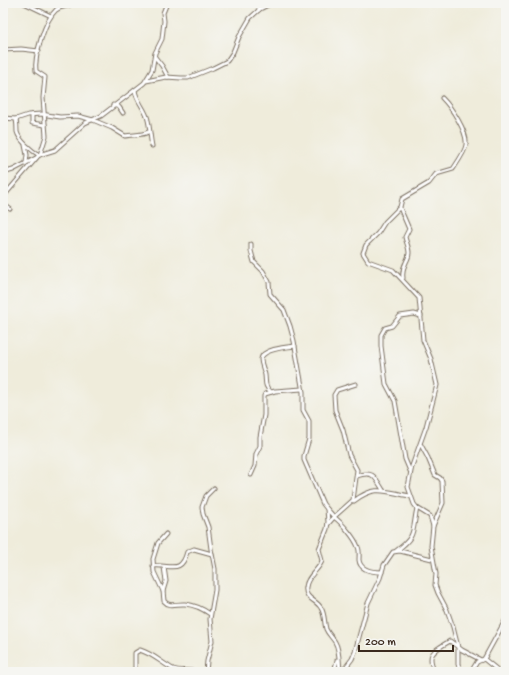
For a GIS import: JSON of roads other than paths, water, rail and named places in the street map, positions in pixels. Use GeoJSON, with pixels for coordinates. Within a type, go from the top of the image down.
{"type":"FeatureCollection","features":[{"type":"Feature","properties":{"kind":"street"},"geometry":{"type":"LineString","coordinates":[[24,3],[51,16]]}},
{"type":"Feature","properties":{"kind":"street"},"geometry":{"type":"LineString","coordinates":[[3,197],[38,156],[46,136],[46,115],[43,98],[45,77],[36,71],[42,34],[51,16],[60,7],[70,6],[73,3]]}},
{"type":"Feature","properties":{"kind":"street"},"geometry":{"type":"LineString","coordinates":[[3,174],[38,156],[55,150],[85,123],[101,116],[113,105],[146,81],[152,70],[154,57],[162,39],[164,21],[163,13],[167,3]]}},
{"type":"Feature","properties":{"kind":"street"},"geometry":{"type":"LineString","coordinates":[[259,10],[260,3]]}},
{"type":"Feature","properties":{"kind":"street"},"geometry":{"type":"LineString","coordinates":[[146,81],[168,77],[188,78],[227,61],[250,18],[259,10],[272,3]]}},
{"type":"Feature","properties":{"kind":"street"},"geometry":{"type":"LineString","coordinates":[[3,50],[21,49],[39,52]]}},
{"type":"Feature","properties":{"kind":"street"},"geometry":{"type":"LineString","coordinates":[[154,57],[162,66],[168,77]]}},
{"type":"Feature","properties":{"kind":"street"},"geometry":{"type":"LineString","coordinates":[[135,90],[136,97],[145,111],[148,120],[148,132],[152,146]]}},
{"type":"Feature","properties":{"kind":"street"},"geometry":{"type":"LineString","coordinates":[[433,526],[430,516],[417,508],[410,496],[408,484],[437,385],[431,359],[423,340],[418,297],[393,270],[368,261],[364,253],[366,245],[378,233],[385,222],[400,208],[402,199],[429,183],[436,174],[453,169],[465,150],[466,140],[464,132],[452,109],[442,98]]}},
{"type":"Feature","properties":{"kind":"street"},"geometry":{"type":"LineString","coordinates":[[113,105],[117,106],[123,113]]}},
{"type":"Feature","properties":{"kind":"street"},"geometry":{"type":"LineString","coordinates":[[32,115],[32,124],[45,125]]}},
{"type":"Feature","properties":{"kind":"street"},"geometry":{"type":"LineString","coordinates":[[3,118],[16,119],[32,115],[60,117],[78,116],[93,120],[117,130],[125,136],[133,134],[142,135],[148,132]]}},
{"type":"Feature","properties":{"kind":"street"},"geometry":{"type":"LineString","coordinates":[[16,119],[18,134],[38,156]]}},
{"type":"Feature","properties":{"kind":"street"},"geometry":{"type":"LineString","coordinates":[[25,143],[27,155],[26,163]]}},
{"type":"Feature","properties":{"kind":"street"},"geometry":{"type":"LineString","coordinates":[[3,204],[10,209]]}},
{"type":"Feature","properties":{"kind":"street"},"geometry":{"type":"LineString","coordinates":[[400,208],[409,229],[405,236],[409,253],[402,269],[403,280]]}},
{"type":"Feature","properties":{"kind":"street"},"geometry":{"type":"LineString","coordinates":[[251,244],[254,262],[263,271],[270,282],[270,294],[286,314],[295,346],[302,389],[303,410],[309,421],[309,435],[304,460],[323,504],[358,546],[359,561],[362,567],[367,570],[382,572]]}},
{"type":"Feature","properties":{"kind":"street"},"geometry":{"type":"LineString","coordinates":[[410,474],[405,459],[395,401],[386,384],[380,336],[385,328],[392,326],[400,316],[414,314],[421,316]]}},
{"type":"Feature","properties":{"kind":"street"},"geometry":{"type":"LineString","coordinates":[[271,392],[265,383],[262,356],[264,353],[269,351],[295,346]]}},
{"type":"Feature","properties":{"kind":"street"},"geometry":{"type":"LineString","coordinates":[[352,502],[357,470],[349,455],[343,430],[335,410],[334,398],[337,390],[356,384]]}},
{"type":"Feature","properties":{"kind":"street"},"geometry":{"type":"LineString","coordinates":[[251,476],[255,466],[256,454],[260,446],[264,415],[263,398],[265,394],[302,389]]}},
{"type":"Feature","properties":{"kind":"street"},"geometry":{"type":"LineString","coordinates":[[420,444],[428,456],[435,475],[441,479],[443,502],[433,526],[431,546],[432,560],[438,593],[452,623],[458,647],[458,664],[461,672]]}},
{"type":"Feature","properties":{"kind":"street"},"geometry":{"type":"LineString","coordinates":[[357,476],[366,473],[372,475],[383,490]]}},
{"type":"Feature","properties":{"kind":"street"},"geometry":{"type":"LineString","coordinates":[[206,672],[212,641],[210,614],[216,581],[208,527],[204,518],[202,507],[204,500],[214,488]]}},
{"type":"Feature","properties":{"kind":"street"},"geometry":{"type":"LineString","coordinates":[[341,672],[336,643],[326,630],[322,609],[308,597],[306,592],[309,579],[322,561],[319,549],[328,525],[334,517],[352,502],[372,491],[383,490],[410,496]]}},
{"type":"Feature","properties":{"kind":"street"},"geometry":{"type":"LineString","coordinates":[[341,672],[355,652],[368,603],[386,562],[393,552],[406,544],[413,535],[417,508]]}},
{"type":"Feature","properties":{"kind":"street"},"geometry":{"type":"LineString","coordinates":[[327,509],[328,525]]}},
{"type":"Feature","properties":{"kind":"street"},"geometry":{"type":"LineString","coordinates":[[164,591],[157,580],[154,566],[154,551],[158,543],[166,534]]}},
{"type":"Feature","properties":{"kind":"street"},"geometry":{"type":"LineString","coordinates":[[154,566],[164,567],[182,564],[186,560],[187,552],[194,549],[212,554]]}},
{"type":"Feature","properties":{"kind":"street"},"geometry":{"type":"LineString","coordinates":[[396,551],[432,560]]}},
{"type":"Feature","properties":{"kind":"street"},"geometry":{"type":"LineString","coordinates":[[164,567],[166,581],[163,600],[166,604],[187,604],[210,614]]}},
{"type":"Feature","properties":{"kind":"street"},"geometry":{"type":"LineString","coordinates":[[471,672],[474,666],[482,659],[506,619]]}},
{"type":"Feature","properties":{"kind":"street"},"geometry":{"type":"LineString","coordinates":[[432,672],[433,666],[431,658],[435,651],[450,641],[458,647],[482,659],[500,672]]}},
{"type":"Feature","properties":{"kind":"street"},"geometry":{"type":"LineString","coordinates":[[135,672],[135,653],[140,650],[156,657],[174,671],[195,672]]}},
{"type":"Feature","properties":{"kind":"street"},"geometry":{"type":"LineString","coordinates":[[334,672],[338,656]]}}]}
